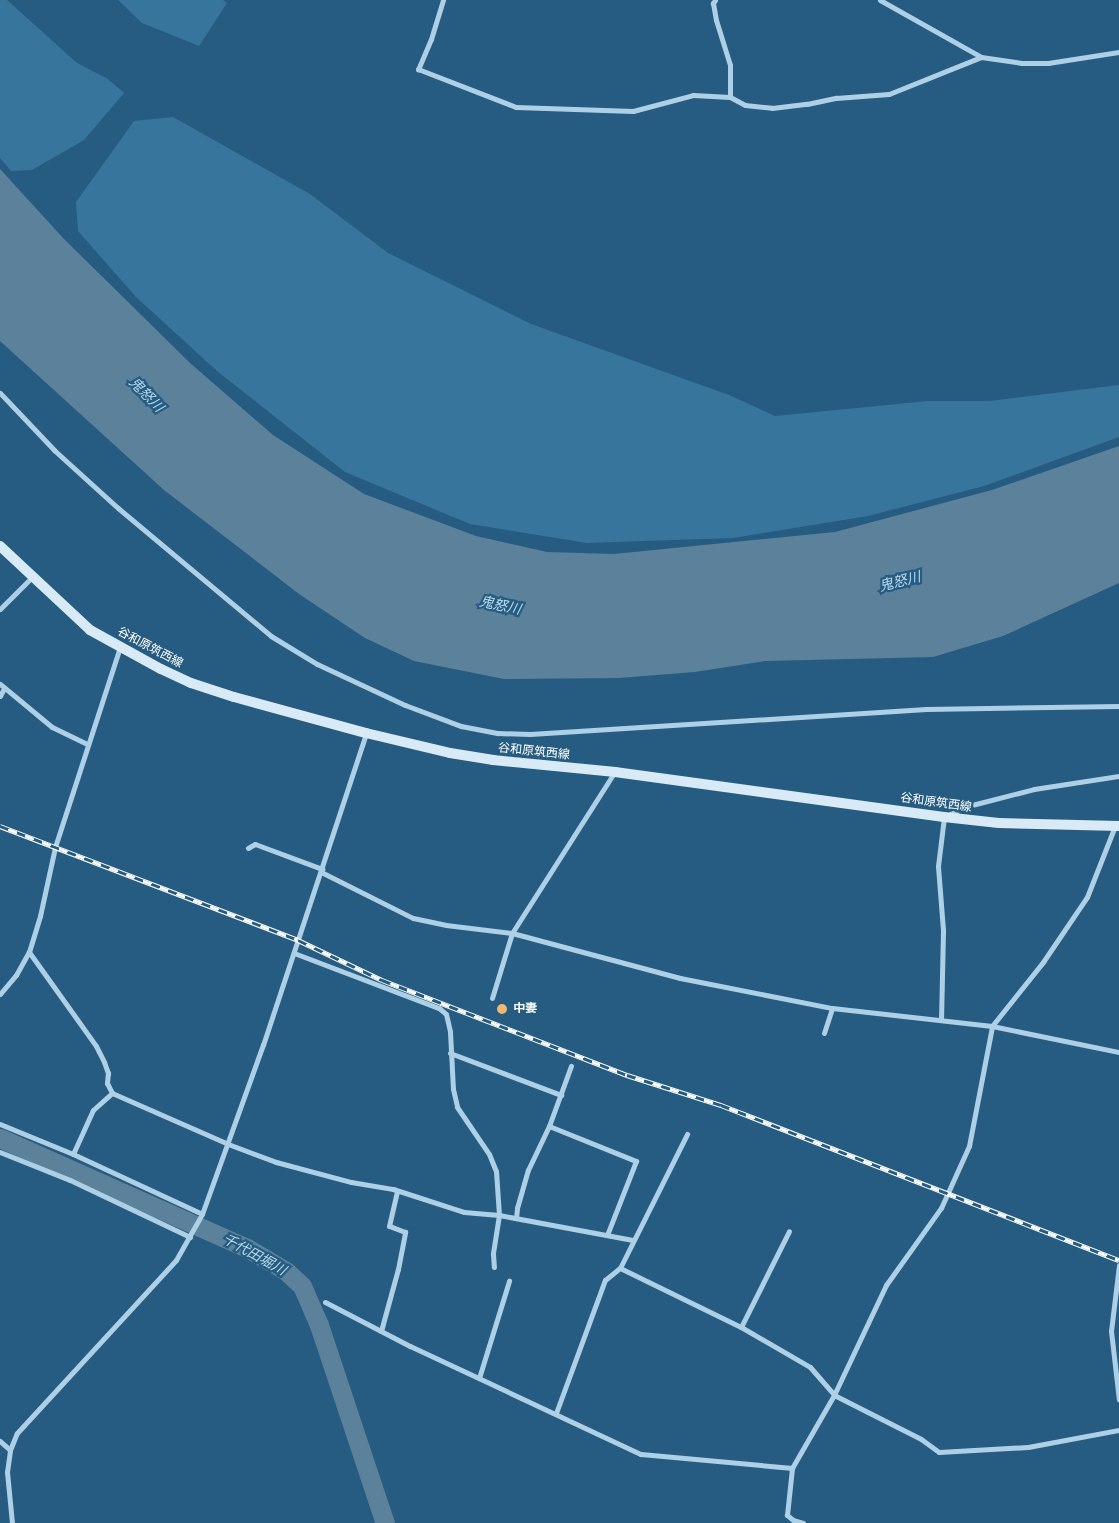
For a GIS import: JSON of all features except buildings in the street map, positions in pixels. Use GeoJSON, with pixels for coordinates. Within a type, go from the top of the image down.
{"type":"FeatureCollection","features":[{"type":"Feature","properties":{"kind":"main road","name":"谷和原筑西線"},"geometry":{"type":"LineString","coordinates":[[0,546],[90,630],[120,647],[191,683],[366,733],[450,753],[493,760],[615,772],[944,817],[999,823],[1117,826]]}},
{"type":"Feature","properties":{"kind":"street"},"geometry":{"type":"LineString","coordinates":[[443,0],[431,39],[418,69],[516,107],[633,111],[693,95],[730,97],[746,105],[772,108],[836,98],[889,94],[981,57]]}},
{"type":"Feature","properties":{"kind":"street"},"geometry":{"type":"LineString","coordinates":[[715,0],[713,3],[716,20],[730,65],[730,97]]}},
{"type":"Feature","properties":{"kind":"street"},"geometry":{"type":"LineString","coordinates":[[880,0],[981,57],[1022,63],[1048,63],[1119,52]]}},
{"type":"Feature","properties":{"kind":"street"},"geometry":{"type":"LineString","coordinates":[[0,393],[54,450],[118,508],[271,636],[317,664],[405,705],[461,726],[498,733],[530,734],[926,709],[1119,706]]}},
{"type":"Feature","properties":{"kind":"street"},"geometry":{"type":"LineString","coordinates":[[0,609],[32,577]]}},
{"type":"Feature","properties":{"kind":"street"},"geometry":{"type":"LineString","coordinates":[[1,991],[16,975],[29,952],[40,916],[55,847],[120,647]]}},
{"type":"Feature","properties":{"kind":"street"},"geometry":{"type":"LineString","coordinates":[[0,696],[2,686],[52,727],[87,744]]}},
{"type":"Feature","properties":{"kind":"street"},"geometry":{"type":"LineString","coordinates":[[12,1523],[7,1472],[10,1450],[17,1433],[176,1260],[202,1214],[294,953],[366,733]]}},
{"type":"Feature","properties":{"kind":"street"},"geometry":{"type":"LineString","coordinates":[[492,998],[512,933],[615,772]]}},
{"type":"Feature","properties":{"kind":"street"},"geometry":{"type":"LineString","coordinates":[[941,1020],[943,930],[938,866],[944,817],[968,806],[1034,789],[1119,776]]}},
{"type":"Feature","properties":{"kind":"street"},"geometry":{"type":"LineString","coordinates":[[803,1523],[793,1520],[787,1515],[792,1468],[834,1395],[886,1285],[941,1208],[969,1146],[992,1026],[1043,962],[1087,897],[1117,826]]}},
{"type":"Feature","properties":{"kind":"street"},"geometry":{"type":"LineString","coordinates":[[248,848],[255,844],[322,870],[413,918],[446,925],[512,933],[680,978],[832,1008],[992,1026],[1119,1052]]}},
{"type":"Feature","properties":{"kind":"street"},"geometry":{"type":"LineString","coordinates":[[29,952],[96,1046],[108,1073],[107,1083],[112,1093],[228,1144],[276,1162],[351,1182],[397,1191],[464,1212],[499,1214],[633,1240]]}},
{"type":"Feature","properties":{"kind":"street"},"geometry":{"type":"LineString","coordinates":[[294,953],[439,1008],[446,1014],[450,1032],[453,1089],[457,1107],[489,1154],[496,1171],[499,1214],[493,1254],[494,1267]]}},
{"type":"Feature","properties":{"kind":"street"},"geometry":{"type":"LineString","coordinates":[[824,1033],[832,1008]]}},
{"type":"Feature","properties":{"kind":"street"},"geometry":{"type":"LineString","coordinates":[[450,1053],[561,1095]]}},
{"type":"Feature","properties":{"kind":"street"},"geometry":{"type":"LineString","coordinates":[[516,1218],[528,1170],[549,1126],[571,1066]]}},
{"type":"Feature","properties":{"kind":"street"},"geometry":{"type":"LineString","coordinates":[[73,1154],[93,1110],[112,1093]]}},
{"type":"Feature","properties":{"kind":"street"},"geometry":{"type":"LineString","coordinates":[[0,1124],[73,1154],[202,1214]]}},
{"type":"Feature","properties":{"kind":"street"},"geometry":{"type":"LineString","coordinates":[[549,1126],[636,1161],[607,1235]]}},
{"type":"Feature","properties":{"kind":"street"},"geometry":{"type":"LineString","coordinates":[[556,1413],[605,1280],[620,1268],[687,1134]]}},
{"type":"Feature","properties":{"kind":"street"},"geometry":{"type":"LineString","coordinates":[[0,1152],[70,1180],[190,1237]]}},
{"type":"Feature","properties":{"kind":"street"},"geometry":{"type":"LineString","coordinates":[[381,1331],[398,1269],[405,1232],[389,1226],[397,1191]]}},
{"type":"Feature","properties":{"kind":"street"},"geometry":{"type":"LineString","coordinates":[[741,1327],[789,1231]]}},
{"type":"Feature","properties":{"kind":"street"},"geometry":{"type":"LineString","coordinates":[[1119,1265],[1111,1331],[1119,1400]]}},
{"type":"Feature","properties":{"kind":"street"},"geometry":{"type":"LineString","coordinates":[[620,1268],[741,1327],[810,1367],[834,1395],[921,1439],[939,1452],[1028,1447],[1119,1430]]}},
{"type":"Feature","properties":{"kind":"street"},"geometry":{"type":"LineString","coordinates":[[478,1378],[509,1281]]}},
{"type":"Feature","properties":{"kind":"street"},"geometry":{"type":"LineString","coordinates":[[325,1302],[478,1378],[641,1454],[792,1468]]}},
{"type":"Feature","properties":{"kind":"street"},"geometry":{"type":"LineString","coordinates":[[0,1441],[10,1450]]}},
{"type":"Feature","properties":{"kind":"street"},"geometry":{"type":"LineString","coordinates":[[0,1475],[7,1472]]}},
{"type":"Feature","properties":{"kind":"shaded area"},"geometry":{"type":"Polygon","coordinates":[[[0,0],[7,0],[77,63],[108,79],[124,93],[84,140],[32,170],[11,171],[0,158],[0,0]]]}},
{"type":"Feature","properties":{"kind":"shaded area"},"geometry":{"type":"Polygon","coordinates":[[[118,0],[223,0],[227,3],[199,46],[142,23],[118,0]]]}},
{"type":"Feature","properties":{"kind":"shaded area"},"geometry":{"type":"Polygon","coordinates":[[[173,117],[310,194],[388,253],[531,324],[729,395],[775,416],[928,401],[990,401],[1119,385],[1119,437],[984,486],[868,516],[733,538],[587,543],[470,524],[345,472],[217,371],[136,297],[78,231],[76,202],[134,121],[173,117]]]}},
{"type":"Feature","properties":{"kind":"water","name":"鬼怒川"},"geometry":{"type":"Polygon","coordinates":[[[0,169],[64,239],[190,363],[273,435],[364,494],[476,536],[547,552],[614,554],[835,532],[992,490],[1119,446],[1119,583],[1003,636],[933,657],[765,661],[695,672],[619,678],[504,679],[414,661],[365,638],[299,594],[164,490],[0,341],[0,169]]]}},
{"type":"Feature","properties":{"kind":"waterway","name":"千代田堀川"},"geometry":{"type":"LineString","coordinates":[[0,1138],[247,1248],[286,1271],[302,1286],[319,1325],[385,1523]]}},
{"type":"Feature","properties":{"kind":"railway"},"geometry":{"type":"LineString","coordinates":[[0,826],[298,940],[382,980],[627,1075],[721,1105],[1119,1260]]}},
{"type":"Feature","properties":{"kind":"place","name":"中妻"},"geometry":{"type":"Point","coordinates":[502,1009]}}]}
